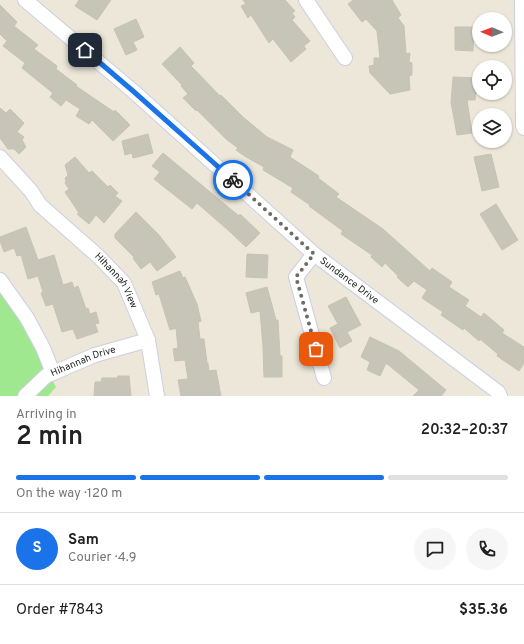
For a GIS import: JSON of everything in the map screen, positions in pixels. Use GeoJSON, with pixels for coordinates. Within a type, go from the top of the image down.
{"type":"FeatureCollection","features":[{"type":"Feature","properties":{"kind":"street","name":"Sundance Drive"},"geometry":{"type":"LineString","coordinates":[[24,0],[133,91],[314,254],[498,392],[500,396]]}},
{"type":"Feature","properties":{"kind":"street"},"geometry":{"type":"LineString","coordinates":[[306,0],[345,58]]}},
{"type":"Feature","properties":{"kind":"street"},"geometry":{"type":"LineString","coordinates":[[522,0],[524,128]]}},
{"type":"Feature","properties":{"kind":"street","name":"Hihannah View"},"geometry":{"type":"LineString","coordinates":[[0,157],[30,191],[40,205],[98,256],[124,284],[148,340],[157,396]]}},
{"type":"Feature","properties":{"kind":"street"},"geometry":{"type":"LineString","coordinates":[[314,254],[296,277],[324,378]]}},
{"type":"Feature","properties":{"kind":"street"},"geometry":{"type":"LineString","coordinates":[[0,280],[27,318],[43,348],[53,373]]}},
{"type":"Feature","properties":{"kind":"street","name":"Hihannah Drive"},"geometry":{"type":"LineString","coordinates":[[25,396],[46,376],[95,355],[148,340]]}},
{"type":"Feature","properties":{"kind":"green space"},"geometry":{"type":"Polygon","coordinates":[[[0,286],[56,387],[48,396],[0,396],[0,286]]]}},
{"type":"Feature","properties":{"kind":"building"},"geometry":{"type":"Polygon","coordinates":[[[79,0],[111,0],[97,20],[75,6],[79,0]]]}},
{"type":"Feature","properties":{"kind":"building"},"geometry":{"type":"Polygon","coordinates":[[[243,0],[285,0],[295,11],[292,13],[295,17],[292,20],[310,41],[304,46],[306,49],[291,62],[273,39],[269,43],[251,15],[248,18],[241,6],[246,4],[243,0]]]}},
{"type":"Feature","properties":{"kind":"building"},"geometry":{"type":"Polygon","coordinates":[[[353,0],[392,0],[401,15],[398,18],[404,26],[406,54],[410,53],[409,62],[412,63],[412,75],[409,76],[410,90],[390,94],[370,73],[369,66],[374,65],[374,58],[380,58],[377,31],[366,19],[362,22],[348,4],[353,0]]]}},
{"type":"Feature","properties":{"kind":"building"},"geometry":{"type":"Polygon","coordinates":[[[0,5],[17,22],[14,26],[38,45],[34,49],[57,66],[56,69],[77,85],[76,86],[114,112],[115,110],[130,125],[113,141],[92,120],[89,124],[76,116],[80,109],[66,100],[61,106],[50,97],[53,93],[22,68],[25,63],[3,46],[7,41],[0,34],[0,5]]]}},
{"type":"Feature","properties":{"kind":"building"},"geometry":{"type":"Polygon","coordinates":[[[136,19],[144,37],[133,42],[137,50],[126,55],[114,29],[136,19]]]}},
{"type":"Feature","properties":{"kind":"building"},"geometry":{"type":"Polygon","coordinates":[[[455,27],[472,27],[472,51],[455,50],[455,27]]]}},
{"type":"Feature","properties":{"kind":"building"},"geometry":{"type":"Polygon","coordinates":[[[180,47],[194,63],[191,66],[243,117],[267,137],[293,150],[290,157],[319,176],[318,178],[339,194],[336,197],[383,229],[430,271],[432,268],[452,282],[449,287],[469,300],[465,306],[481,317],[484,313],[504,330],[502,333],[524,347],[524,363],[519,371],[497,356],[498,354],[480,339],[479,341],[464,328],[463,330],[441,315],[443,312],[422,298],[427,290],[414,281],[408,287],[385,263],[382,267],[371,257],[372,255],[341,234],[343,231],[291,192],[293,188],[263,170],[264,167],[236,150],[238,148],[226,139],[183,98],[188,94],[181,86],[182,85],[162,64],[180,47]]]}},
{"type":"Feature","properties":{"kind":"building"},"geometry":{"type":"Polygon","coordinates":[[[453,77],[472,78],[472,100],[467,100],[472,133],[457,135],[451,102],[453,77]]]}},
{"type":"Feature","properties":{"kind":"building"},"geometry":{"type":"Polygon","coordinates":[[[0,108],[6,113],[10,109],[24,123],[17,132],[24,137],[22,140],[26,147],[19,154],[14,149],[8,149],[0,138],[0,108]]]}},
{"type":"Feature","properties":{"kind":"building"},"geometry":{"type":"Polygon","coordinates":[[[148,134],[153,153],[133,158],[132,153],[125,155],[122,141],[148,134]]]}},
{"type":"Feature","properties":{"kind":"building"},"geometry":{"type":"Polygon","coordinates":[[[163,153],[239,216],[240,214],[260,233],[246,247],[197,203],[192,209],[154,179],[160,172],[152,166],[163,153]]]}},
{"type":"Feature","properties":{"kind":"building"},"geometry":{"type":"Polygon","coordinates":[[[491,154],[499,187],[482,191],[474,157],[491,154]]]}},
{"type":"Feature","properties":{"kind":"building"},"geometry":{"type":"Polygon","coordinates":[[[75,157],[89,173],[92,171],[108,187],[110,185],[118,193],[115,196],[122,201],[104,223],[96,215],[89,224],[77,214],[79,213],[65,192],[69,189],[65,183],[65,178],[68,175],[65,165],[75,157]]]}},
{"type":"Feature","properties":{"kind":"building"},"geometry":{"type":"Polygon","coordinates":[[[496,204],[518,240],[502,250],[480,214],[496,204]]]}},
{"type":"Feature","properties":{"kind":"building"},"geometry":{"type":"Polygon","coordinates":[[[136,212],[159,235],[176,257],[157,271],[150,262],[141,269],[133,258],[134,257],[115,238],[115,234],[136,212]]]}},
{"type":"Feature","properties":{"kind":"building"},"geometry":{"type":"Polygon","coordinates":[[[26,227],[38,260],[54,255],[63,285],[72,282],[74,288],[78,286],[86,309],[88,308],[90,314],[96,312],[99,323],[95,324],[98,332],[77,339],[73,329],[62,332],[53,304],[46,306],[41,293],[43,292],[38,276],[28,279],[21,255],[17,256],[14,248],[4,252],[0,237],[26,227]]]}},
{"type":"Feature","properties":{"kind":"building"},"geometry":{"type":"Polygon","coordinates":[[[247,254],[268,255],[267,278],[246,277],[247,254]]]}},
{"type":"Feature","properties":{"kind":"building"},"geometry":{"type":"Polygon","coordinates":[[[180,271],[183,278],[185,277],[197,304],[201,321],[198,322],[200,339],[204,339],[209,371],[216,370],[221,396],[181,396],[178,380],[188,379],[185,360],[175,361],[173,349],[178,348],[176,328],[170,330],[159,294],[156,295],[152,282],[180,271]]]}},
{"type":"Feature","properties":{"kind":"building"},"geometry":{"type":"Polygon","coordinates":[[[267,287],[276,320],[278,320],[280,356],[282,356],[282,377],[264,377],[260,311],[251,313],[246,293],[267,287]]]}},
{"type":"Feature","properties":{"kind":"building"},"geometry":{"type":"Polygon","coordinates":[[[346,297],[361,325],[347,332],[352,341],[340,348],[330,328],[338,324],[328,306],[346,297]]]}},
{"type":"Feature","properties":{"kind":"building"},"geometry":{"type":"Polygon","coordinates":[[[370,337],[399,351],[446,390],[441,396],[413,396],[419,390],[386,363],[380,376],[367,370],[370,362],[361,357],[370,337]]]}},
{"type":"Feature","properties":{"kind":"building"},"geometry":{"type":"Polygon","coordinates":[[[118,376],[129,376],[131,396],[94,396],[95,382],[101,382],[102,378],[117,378],[118,376]]]}},
{"type":"Feature","properties":{"kind":"way so far"},"geometry":{"type":"LineString","coordinates":[[233,180],[314,254],[296,277],[316,349]]}},
{"type":"Feature","properties":{"kind":"route"},"geometry":{"type":"LineString","coordinates":[[85,50],[233,180]]}}]}
